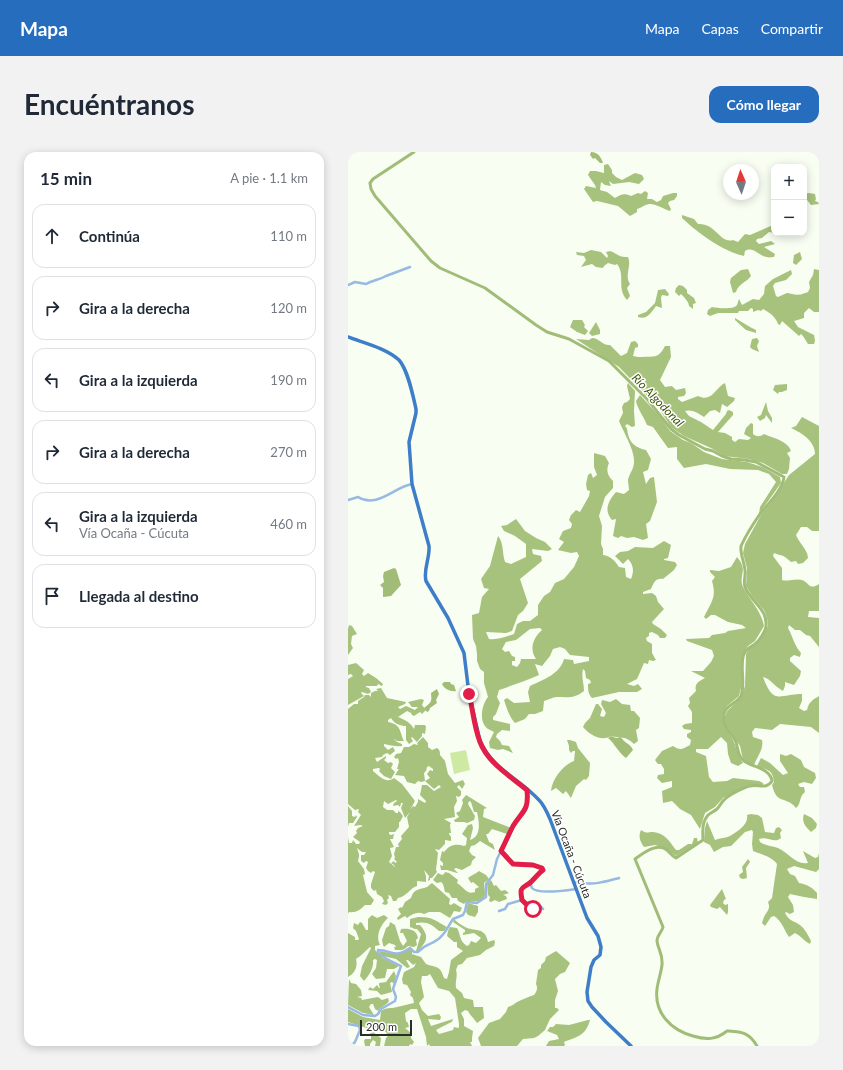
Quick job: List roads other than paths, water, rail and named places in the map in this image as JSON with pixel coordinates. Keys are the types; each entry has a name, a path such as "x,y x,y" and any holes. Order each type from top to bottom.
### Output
{"main road":[{"name":"Vía Ocaña - Cúcuta","path":"348,338 389,353 404,367 416,409 409,442 412,484 429,546 425,577 448,618 464,653 469,694 480,741 491,760 539,800 546,811 587,918 598,936 601,947 600,955 594,960 591,967 587,992 588,1001 606,1022 631,1046"}],"street":[{"path":"348,285 355,282 366,284 373,280 386,277 394,272 410,267"},
{"path":"348,500 358,497 363,500 373,500 384,497 405,485 412,484"},
{"path":"348,1007 363,1015 375,1016 381,1009 394,1002 396,997 393,989 401,966 382,956 378,953 379,950 392,953 402,953 410,948 416,953 424,945 433,943 440,939 449,927 452,920 463,915 466,911 467,902 475,904 486,897 486,884 493,875 497,859 512,829 526,810 527,790"},
{"path":"501,851 513,864 533,865 542,868 543,870 531,882 524,885 522,888 522,900 526,904 531,915"},
{"path":"574,883 601,884 619,878"},
{"path":"531,882 533,889 540,892 576,889"},
{"path":"499,911 505,909 508,904 522,900"},
{"path":"526,904 539,905 543,909"},
{"path":"532,904 534,912"},
{"path":"348,1024 355,1024 359,1026 360,1030 355,1042 351,1046"}],"waterway":[{"name":"Río Algodonal","path":"414,152 373,179 370,183 371,189 375,196 431,261 440,268 485,288 547,332 569,339 609,361 647,399 671,429 679,435 722,456 731,459 756,462 784,477 783,482 775,496 757,518 741,546 745,570 745,587 747,592 762,610 766,620 766,628 758,641 745,652 742,664 743,685 741,696 726,709 723,717 725,725 736,742 740,757 747,763 768,773 772,781 770,784 765,786 747,787 727,797 717,809 705,819 703,826 703,840 676,858 667,850 659,847 650,849 635,859 663,927 657,941 662,961 662,968 657,989 658,1006 661,1013 671,1025 685,1033 707,1039 715,1038 727,1031 741,1032 748,1035 757,1046"}]}
